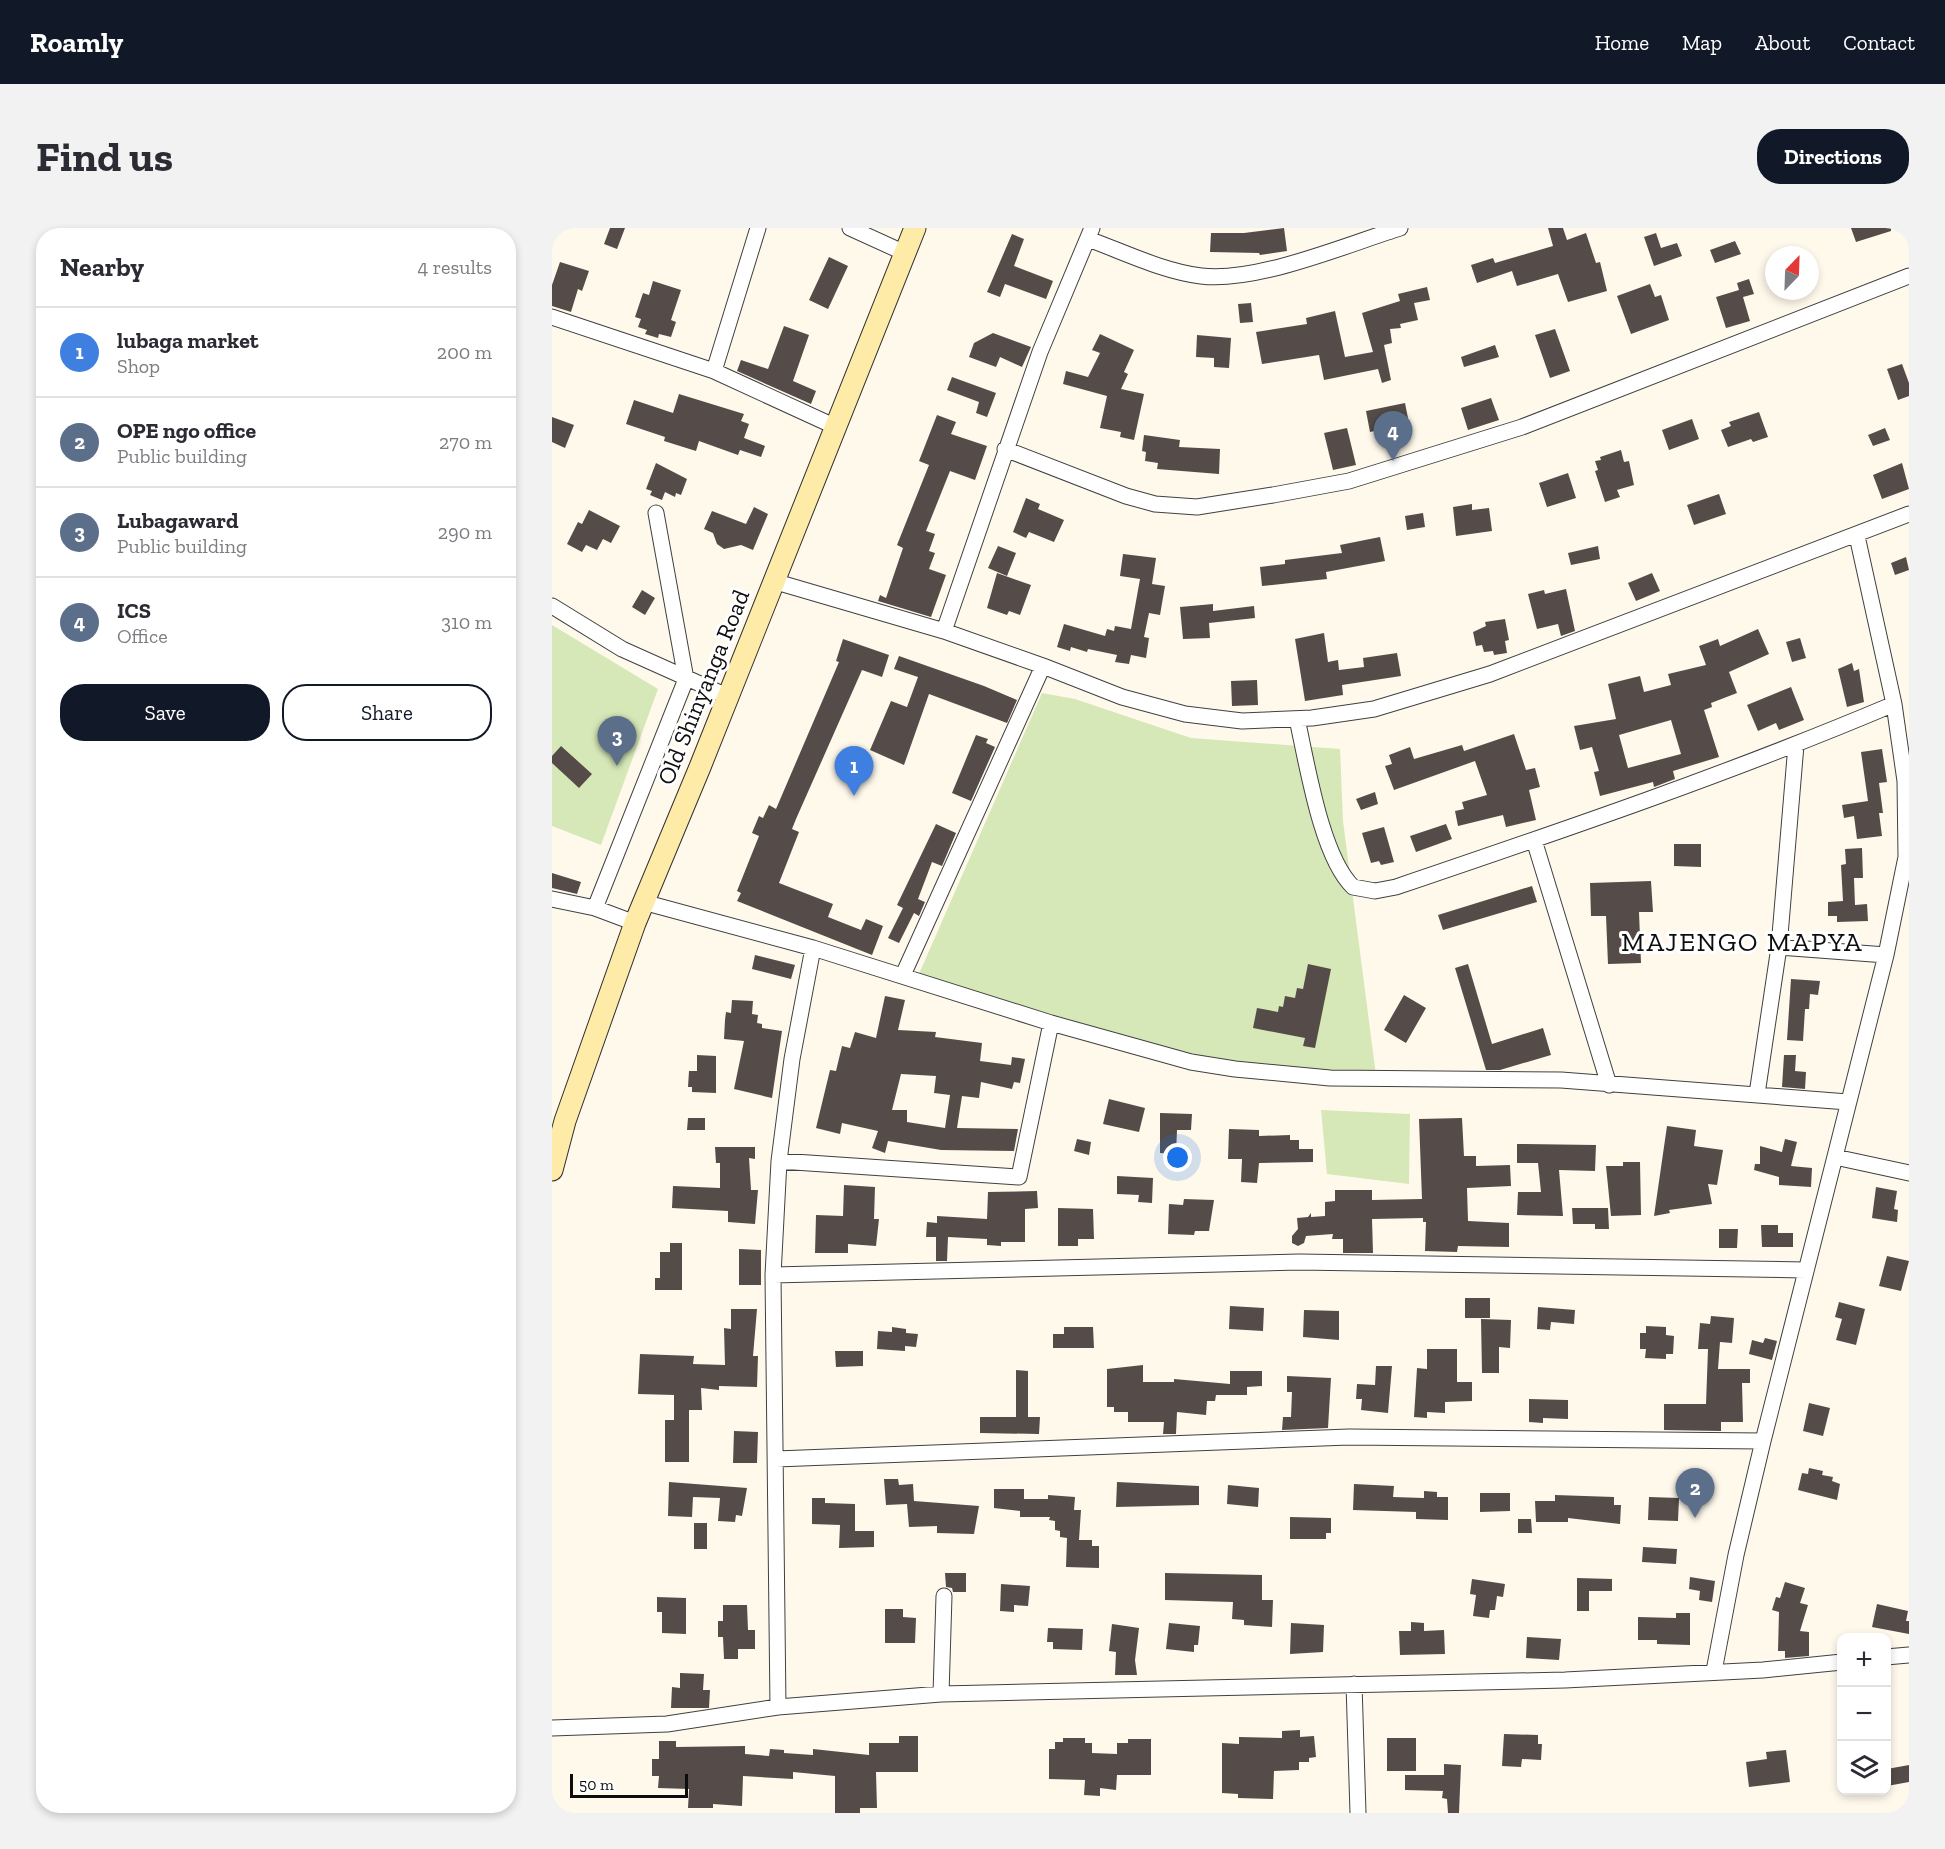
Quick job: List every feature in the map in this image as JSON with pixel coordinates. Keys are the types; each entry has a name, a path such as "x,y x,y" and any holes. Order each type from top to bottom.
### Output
{"main road":[{"name":"Old Shinyanga Road","path":"552,1170 565,1121 643,902 915,228"}],"street":[{"path":"714,371 758,228"},
{"path":"850,228 905,253"},
{"path":"944,631 1040,352 1090,233 1164,267 1194,275 1219,277 1285,264 1400,228"},
{"path":"1005,449 1126,496 1155,504 1197,507 1349,481 1522,427 1909,276"},
{"path":"552,317 714,371 836,427"},
{"path":"595,908 686,679 656,513"},
{"path":"773,581 944,631 1043,666 1122,698 1185,714 1242,721 1297,719 1374,709 1431,694 1857,536 1909,514"},
{"path":"1714,1671 1736,1555 1886,955 1906,857 1905,781 1894,704 1857,536"},
{"path":"552,606 614,645 727,696"},
{"path":"903,975 1043,666"},
{"path":"1297,719 1320,813 1337,865 1353,887 1375,891 1396,887 1534,840 1796,745 1894,704"},
{"path":"1757,1094 1779,947 1796,745"},
{"path":"1534,840 1609,1085"},
{"path":"552,898 595,908 635,923"},
{"path":"643,902 813,948 1051,1023 1191,1062 1235,1069 1330,1078 1561,1080 1848,1102"},
{"path":"1779,947 1886,955"},
{"path":"778,1707 773,1275 779,1161 792,1059 813,948"},
{"path":"779,1161 1019,1177 1051,1023"},
{"path":"1835,1157 1909,1173"},
{"path":"773,1275 1299,1263 1806,1270"},
{"path":"776,1459 1349,1437 1763,1441"},
{"path":"941,1694 944,1596"},
{"path":"1891,1657 1909,1655"},
{"path":"552,1728 667,1724 778,1707 941,1694 1564,1680 1762,1670 1837,1662"},
{"path":"1354,1684 1358,1813"}],"green space":[{"path":"552,625 658,689 601,845 552,826"},
{"path":"1042,693 1075,699 1191,738 1340,749 1343,821 1377,1083 1221,1067 915,983"},
{"path":"1321,1110 1410,1114 1409,1184 1327,1174"}],"building":[{"path":"610,228 625,228 617,249 604,244"},
{"path":"1284,228 1287,251 1260,255 1259,253 1210,252 1211,233 1244,233"},
{"path":"1548,228 1563,228 1567,240 1586,233 1596,263 1600,262 1607,291 1568,302 1558,274 1517,286 1512,271 1477,283 1471,265 1493,258 1495,263 1553,246"},
{"path":"1851,228 1891,228 1891,231 1856,242"},
{"path":"1656,233 1661,248 1677,243 1682,256 1654,266 1644,237"},
{"path":"1012,234 1024,239 1014,266 1053,281 1046,299 1005,284 1000,297 987,292"},
{"path":"1735,241 1741,254 1715,263 1710,250"},
{"path":"829,257 848,266 828,309 809,300"},
{"path":"560,262 589,271 582,291 578,289 571,312 552,306 552,285"},
{"path":"1749,279 1754,294 1743,297 1750,321 1726,328 1716,297 1739,290 1737,283"},
{"path":"653,281 681,290 671,320 676,322 671,337 659,334 658,338 645,334 647,330 638,327 641,319 635,317 643,293 649,295"},
{"path":"1650,284 1655,297 1661,295 1669,320 1631,334 1617,296"},
{"path":"1427,287 1430,300 1414,303 1418,320 1400,324 1401,328 1390,329 1392,343 1384,345 1391,380 1382,383 1378,369 1324,380 1319,355 1262,364 1256,332 1307,324 1306,318 1335,311 1345,357 1373,352 1362,313 1400,301 1398,294"},
{"path":"1251,303 1253,322 1240,323 1238,304"},
{"path":"784,326 809,335 793,381 816,391 811,404 737,371 741,360 768,369"},
{"path":"1555,329 1570,371 1550,378 1535,335"},
{"path":"993,333 1031,347 1022,367 1000,357 996,367 969,357 974,343"},
{"path":"1100,334 1134,350 1124,372 1128,374 1121,389 1144,394 1134,440 1120,437 1121,432 1100,428 1107,396 1063,384 1066,371 1088,377 1100,353 1092,350"},
{"path":"1197,335 1231,338 1229,368 1214,367 1214,358 1196,357"},
{"path":"1495,345 1499,357 1464,367 1461,357"},
{"path":"1902,364 1909,383 1909,396 1898,400 1887,369"},
{"path":"952,377 996,393 987,417 976,413 979,402 947,390"},
{"path":"679,394 744,414 741,421 749,424 744,438 765,446 761,457 740,450 738,455 699,441 696,451 664,441 665,437 626,424 634,400 673,413"},
{"path":"1491,398 1499,420 1468,430 1461,408"},
{"path":"1405,403 1408,418 1401,419 1403,425 1370,432 1366,411"},
{"path":"1759,412 1768,437 1753,442 1751,439 1728,447 1721,430 1731,426 1729,422"},
{"path":"937,415 956,422 951,434 987,446 975,480 950,471 926,531 935,534 929,551 935,553 929,569 946,575 931,617 878,601 880,595 886,598 903,548 897,545 929,465 919,461"},
{"path":"552,417 574,425 565,448 552,442"},
{"path":"1692,419 1699,439 1669,450 1662,430"},
{"path":"1347,428 1356,465 1333,470 1324,433"},
{"path":"1885,428 1890,440 1873,446 1868,435"},
{"path":"1144,435 1180,440 1179,447 1220,449 1219,474 1157,469 1158,463 1145,461 1146,452 1142,451"},
{"path":"1621,450 1624,462 1629,461 1634,485 1617,490 1620,497 1605,502 1595,471 1598,470 1595,461"},
{"path":"656,463 687,479 681,495 676,493 675,497 665,492 662,500 650,495 652,491 646,489"},
{"path":"1902,463 1909,489 1882,499 1873,475"},
{"path":"1568,473 1576,498 1547,507 1539,483"},
{"path":"1719,494 1726,514 1694,525 1687,505"},
{"path":"1026,498 1040,504 1038,509 1064,520 1054,542 1029,532 1026,538 1013,532"},
{"path":"1472,504 1472,510 1489,508 1492,531 1456,536 1453,507"},
{"path":"754,507 768,514 753,550 741,545 724,549 717,544 713,533 704,529 712,511 746,524"},
{"path":"589,510 620,526 611,543 603,539 597,550 586,545 582,552 567,544 578,522 582,524"},
{"path":"1423,513 1425,527 1407,530 1405,516"},
{"path":"1380,537 1385,561 1326,572 1327,579 1262,586 1260,567 1285,564 1285,560 1342,553 1340,545"},
{"path":"998,546 1016,553 1007,576 988,568"},
{"path":"1598,546 1600,559 1571,565 1568,553"},
{"path":"1123,554 1156,558 1152,584 1165,586 1160,615 1149,613 1144,637 1149,638 1146,658 1131,655 1129,664 1115,662 1117,655 1088,649 1087,652 1071,647 1070,651 1057,647 1064,624 1105,636 1107,629 1114,631 1115,626 1131,629 1140,579 1120,576"},
{"path":"1906,557 1909,570 1895,575 1891,563"},
{"path":"997,573 1031,585 1020,615 1009,611 1007,615 987,608"},
{"path":"1652,573 1660,591 1636,601 1628,583"},
{"path":"1566,589 1575,631 1561,636 1558,624 1537,629 1528,594 1544,590 1545,594"},
{"path":"642,590 655,598 645,615 632,607"},
{"path":"1213,604 1213,611 1254,606 1255,618 1209,623 1210,638 1183,639 1180,607"},
{"path":"1505,619 1509,640 1505,641 1507,653 1494,655 1493,651 1484,652 1482,645 1476,646 1473,632 1486,626 1485,622"},
{"path":"1758,629 1769,654 1729,672 1737,693 1711,703 1712,707 1704,710 1719,757 1673,771 1675,779 1654,787 1653,782 1600,796 1594,772 1599,771 1592,747 1580,750 1574,726 1616,719 1608,684 1640,676 1644,692 1671,685 1668,674 1706,665 1699,646 1718,639 1720,646","holes":["1671,720 1681,754 1628,768 1619,735"]},
{"path":"1324,633 1328,662 1338,660 1339,670 1364,667 1363,658 1397,653 1401,676 1342,685 1343,695 1305,701 1295,639"},
{"path":"1800,638 1806,658 1792,662 1786,642"},
{"path":"843,639 889,655 882,677 862,670 792,829 799,832 779,883 833,904 828,917 861,930 866,919 883,926 872,955 737,901 741,893 737,891 759,836 752,833 759,816 763,818 769,805 776,809 839,662 836,661"},
{"path":"899,656 1017,700 1007,723 929,694 904,765 870,750 891,701 907,707 918,677 894,669"},
{"path":"1852,663 1854,671 1859,669 1864,702 1847,707 1838,669"},
{"path":"1257,680 1258,705 1232,706 1231,681"},
{"path":"1791,687 1804,720 1779,730 1776,723 1758,731 1747,705"},
{"path":"1514,734 1526,770 1535,768 1540,787 1529,790 1536,820 1506,827 1503,815 1458,826 1455,811 1464,809 1462,802 1487,795 1475,761 1394,790 1385,766 1392,764 1389,755 1410,747 1414,759 1462,745 1464,751"},
{"path":"976,735 988,739 986,743 995,747 971,801 952,793"},
{"path":"561,746 592,774 579,788 552,763 552,756"},
{"path":"1882,749 1887,782 1879,783 1883,813 1879,813 1882,836 1857,839 1854,816 1844,818 1842,805 1868,801 1861,752"},
{"path":"1375,792 1378,804 1361,810 1356,799"},
{"path":"936,824 956,833 942,866 932,862 918,899 925,902 919,916 914,913 899,943 888,938 903,908 897,905"},
{"path":"1446,824 1452,839 1416,852 1410,836"},
{"path":"1384,827 1394,862 1381,865 1379,861 1371,863 1362,833"},
{"path":"1674,844 1701,844 1701,867 1674,866"},
{"path":"1862,848 1863,878 1854,878 1855,905 1867,904 1868,921 1837,922 1837,916 1828,916 1828,902 1843,901 1841,865 1846,864 1845,849"},
{"path":"552,873 581,882 577,894 552,888"},
{"path":"1651,881 1653,912 1639,912 1641,963 1608,964 1606,916 1591,916 1590,883"},
{"path":"1532,886 1537,902 1443,930 1438,915"},
{"path":"755,955 795,965 791,979 752,969"},
{"path":"1308,964 1331,969 1315,1048 1303,1046 1305,1038 1253,1028 1257,1008 1278,1012 1279,1006 1283,1007 1285,996 1295,998 1297,988 1303,989"},
{"path":"1468,964 1492,1044 1543,1028 1551,1055 1500,1070 1486,1070 1455,968"},
{"path":"1791,979 1820,981 1818,995 1810,994 1809,1009 1805,1009 1803,1041 1787,1040"},
{"path":"1404,995 1426,1008 1406,1043 1384,1030"},
{"path":"885,996 905,1000 898,1030 936,1032 935,1037 982,1043 980,1061 1011,1065 1012,1057 1025,1059 1020,1083 1014,1082 1012,1089 981,1082 979,1098 962,1096 957,1128 1018,1129 1014,1151 941,1150 888,1141 885,1153 872,1148 878,1131 842,1123 840,1134 816,1128 830,1070 836,1071 842,1046 850,1048 855,1032 876,1038","holes":["901,1074 936,1076 934,1093 950,1095 945,1128 907,1122 907,1110 892,1110"]},
{"path":"732,1000 753,1001 752,1014 758,1015 757,1023 762,1024 762,1028 782,1031 772,1098 734,1089 744,1041 724,1039 726,1012 731,1013"},
{"path":"697,1055 716,1056 716,1093 692,1092 692,1087 688,1087 689,1071 697,1071"},
{"path":"1784,1055 1796,1055 1795,1071 1806,1072 1805,1089 1782,1087"},
{"path":"1109,1099 1145,1108 1139,1132 1103,1124"},
{"path":"1160,1113 1192,1114 1191,1130 1177,1130 1176,1154 1160,1153"},
{"path":"688,1118 705,1118 705,1130 687,1130"},
{"path":"1462,1118 1464,1156 1476,1156 1476,1166 1510,1165 1511,1186 1467,1188 1468,1221 1509,1223 1509,1247 1458,1246 1457,1252 1425,1251 1426,1222 1423,1222 1423,1218 1372,1219 1373,1253 1343,1253 1343,1239 1332,1239 1333,1234 1306,1236 1304,1243 1298,1246 1292,1243 1292,1236 1298,1229 1297,1218 1308,1217 1311,1213 1311,1217 1325,1216 1325,1202 1335,1201 1335,1190 1372,1190 1372,1200 1422,1199 1419,1119"},
{"path":"1667,1126 1696,1130 1694,1146 1723,1150 1717,1185 1708,1184 1712,1204 1669,1210 1670,1213 1654,1216"},
{"path":"1229,1129 1259,1130 1259,1136 1290,1135 1290,1140 1299,1140 1299,1149 1313,1149 1313,1162 1259,1163 1257,1183 1241,1182 1242,1159 1228,1159"},
{"path":"1077,1139 1091,1142 1089,1155 1074,1151"},
{"path":"1785,1139 1797,1142 1791,1166 1812,1168 1811,1187 1779,1185 1779,1177 1754,1170 1755,1164 1760,1164 1760,1146 1782,1152"},
{"path":"1517,1144 1596,1145 1595,1171 1559,1170 1563,1216 1517,1215 1518,1192 1541,1192 1538,1163 1517,1163"},
{"path":"715,1147 755,1147 755,1159 749,1158 751,1190 758,1190 755,1224 728,1222 728,1211 672,1208 673,1186 720,1188 720,1163 716,1163"},
{"path":"1623,1162 1640,1162 1641,1215 1611,1216 1606,1166 1623,1166"},
{"path":"1117,1176 1153,1178 1152,1203 1138,1202 1139,1195 1117,1194"},
{"path":"844,1185 875,1187 874,1219 879,1219 876,1246 848,1244 848,1253 815,1253 816,1215 843,1216"},
{"path":"1876,1187 1897,1191 1894,1209 1898,1210 1897,1222 1872,1218"},
{"path":"1037,1191 1038,1208 1025,1209 1025,1242 1001,1242 1001,1246 987,1245 987,1239 948,1237 947,1261 936,1261 936,1237 926,1237 927,1222 937,1223 937,1216 987,1219 988,1192"},
{"path":"1184,1199 1214,1200 1209,1231 1195,1231 1194,1235 1168,1234 1169,1204 1183,1205"},
{"path":"1058,1208 1093,1209 1094,1239 1078,1239 1078,1246 1058,1246"},
{"path":"1572,1208 1608,1208 1609,1229 1595,1229 1595,1224 1573,1224"},
{"path":"1761,1225 1778,1225 1778,1233 1793,1233 1793,1247 1762,1247"},
{"path":"1719,1229 1738,1229 1737,1248 1719,1248"},
{"path":"670,1243 682,1243 682,1290 655,1290 655,1278 660,1278 660,1252 670,1252"},
{"path":"739,1249 761,1250 761,1285 739,1285"},
{"path":"1887,1256 1909,1261 1901,1291 1879,1286"},
{"path":"1465,1298 1490,1298 1490,1318 1465,1318"},
{"path":"1839,1302 1865,1309 1856,1345 1836,1340 1842,1319 1835,1317"},
{"path":"1230,1306 1264,1308 1263,1331 1229,1329"},
{"path":"1538,1307 1575,1310 1574,1324 1551,1322 1550,1330 1537,1329"},
{"path":"731,1309 757,1309 753,1356 758,1356 757,1387 719,1386 719,1390 701,1388 702,1410 689,1410 689,1462 665,1462 665,1420 674,1420 674,1395 638,1394 640,1354 694,1356 693,1364 725,1365 724,1328 731,1329"},
{"path":"1304,1310 1339,1311 1339,1340 1303,1337"},
{"path":"1711,1316 1734,1318 1732,1343 1720,1342 1718,1369 1750,1369 1750,1383 1742,1383 1743,1422 1721,1422 1721,1431 1664,1430 1664,1404 1706,1404 1708,1349 1698,1349 1700,1323 1710,1324"},
{"path":"1481,1319 1511,1320 1510,1348 1499,1347 1499,1373 1482,1373"},
{"path":"1646,1326 1666,1327 1666,1335 1674,1336 1673,1354 1666,1354 1666,1359 1645,1358 1646,1349 1640,1349 1640,1333 1646,1333"},
{"path":"892,1327 906,1329 906,1333 918,1334 916,1347 905,1346 905,1351 877,1349 878,1331 892,1332"},
{"path":"1064,1327 1093,1327 1094,1348 1053,1348 1053,1334 1064,1334"},
{"path":"1765,1338 1777,1341 1772,1360 1749,1354 1752,1340 1763,1343"},
{"path":"1427,1349 1457,1349 1457,1382 1472,1382 1472,1401 1445,1402 1445,1413 1427,1412 1427,1418 1414,1417 1417,1368 1427,1369"},
{"path":"835,1351 863,1351 863,1366 836,1367"},
{"path":"1143,1365 1143,1382 1174,1382 1174,1379 1230,1384 1230,1371 1262,1371 1262,1386 1247,1387 1247,1395 1216,1395 1215,1401 1207,1401 1206,1415 1177,1412 1176,1434 1163,1434 1164,1422 1128,1422 1128,1412 1114,1412 1114,1407 1107,1407 1107,1369"},
{"path":"1376,1366 1392,1366 1388,1413 1361,1410 1362,1399 1356,1399 1357,1384 1375,1385"},
{"path":"1016,1370 1028,1371 1028,1417 1040,1417 1039,1434 980,1433 980,1417 1016,1417"},
{"path":"1287,1376 1331,1378 1328,1428 1282,1430 1283,1417 1291,1417 1292,1392 1287,1392"},
{"path":"1529,1399 1568,1400 1568,1419 1543,1418 1543,1423 1529,1422"},
{"path":"1809,1403 1830,1408 1823,1436 1803,1431"},
{"path":"734,1431 758,1432 757,1463 733,1463"},
{"path":"1809,1468 1823,1471 1822,1475 1833,1477 1832,1481 1840,1484 1837,1500 1798,1490 1802,1473 1808,1474"},
{"path":"884,1479 898,1479 899,1485 913,1484 914,1501 979,1506 974,1534 937,1533 937,1526 909,1527 907,1504 886,1505"},
{"path":"669,1482 747,1488 742,1516 736,1515 735,1522 718,1521 720,1498 693,1497 692,1517 668,1516"},
{"path":"1117,1482 1199,1486 1199,1505 1116,1507"},
{"path":"1354,1484 1394,1486 1393,1497 1424,1498 1424,1491 1437,1492 1437,1497 1448,1497 1448,1520 1416,1519 1416,1512 1353,1510"},
{"path":"1228,1485 1259,1488 1258,1507 1227,1504"},
{"path":"994,1489 1024,1489 1024,1499 1048,1499 1048,1495 1075,1497 1074,1510 1081,1510 1079,1540 1092,1540 1092,1546 1099,1546 1099,1568 1066,1567 1067,1538 1060,1537 1060,1531 1055,1530 1055,1521 1049,1520 1050,1517 1020,1517 1020,1511 994,1508"},
{"path":"1480,1493 1510,1493 1510,1511 1480,1512"},
{"path":"1555,1495 1614,1497 1614,1505 1621,1505 1620,1524 1568,1518 1568,1522 1536,1522 1535,1501 1555,1501"},
{"path":"1649,1497 1679,1498 1678,1521 1648,1520"},
{"path":"812,1498 825,1498 825,1503 855,1504 855,1531 874,1531 874,1547 839,1548 840,1525 812,1524"},
{"path":"1290,1517 1331,1518 1331,1533 1326,1533 1326,1539 1290,1539"},
{"path":"1518,1519 1531,1519 1532,1533 1518,1533"},
{"path":"694,1523 707,1523 707,1549 694,1549"},
{"path":"1643,1547 1677,1549 1676,1564 1642,1562"},
{"path":"945,1573 966,1573 966,1592 953,1592 952,1588 946,1587"},
{"path":"1165,1573 1262,1575 1262,1600 1273,1600 1272,1627 1244,1625 1244,1620 1232,1619 1233,1602 1165,1600"},
{"path":"1690,1577 1715,1581 1712,1602 1699,1600 1700,1591 1689,1589"},
{"path":"1577,1578 1612,1579 1612,1591 1589,1591 1589,1611 1577,1611"},
{"path":"1472,1579 1505,1584 1503,1597 1497,1596 1495,1610 1490,1610 1489,1618 1473,1616 1476,1595 1470,1594"},
{"path":"1785,1582 1805,1588 1800,1603 1808,1605 1800,1631 1809,1632 1809,1656 1785,1658 1785,1651 1778,1651 1779,1612 1772,1610 1776,1597 1780,1598"},
{"path":"1001,1584 1030,1586 1028,1606 1014,1605 1014,1612 1000,1611"},
{"path":"657,1597 686,1598 686,1634 662,1633 662,1612 657,1612"},
{"path":"1877,1604 1908,1611 1906,1621 1909,1621 1909,1634 1872,1627"},
{"path":"723,1605 747,1605 748,1630 755,1630 755,1649 738,1649 738,1659 724,1659 723,1637 718,1637 718,1621 723,1621"},
{"path":"885,1609 903,1609 903,1617 916,1618 915,1643 885,1643"},
{"path":"1676,1613 1690,1613 1690,1645 1657,1644 1657,1640 1638,1640 1638,1617 1676,1618"},
{"path":"1411,1622 1424,1623 1424,1631 1444,1630 1445,1654 1400,1655 1399,1631 1411,1631"},
{"path":"1169,1623 1200,1626 1198,1645 1194,1645 1194,1652 1166,1649"},
{"path":"1291,1623 1324,1625 1323,1652 1290,1654"},
{"path":"1112,1624 1139,1628 1135,1660 1137,1675 1115,1675 1116,1652 1109,1651"},
{"path":"1048,1628 1083,1629 1082,1650 1053,1649 1053,1642 1047,1642"},
{"path":"1527,1637 1561,1639 1559,1660 1526,1658"},
{"path":"680,1673 704,1674 703,1690 710,1690 709,1708 671,1708 672,1687 680,1688"},
{"path":"1300,1730 1300,1737 1314,1736 1316,1757 1309,1758 1309,1762 1299,1762 1299,1770 1274,1771 1273,1799 1238,1798 1238,1794 1222,1793 1222,1743 1239,1744 1239,1737 1282,1738 1282,1731"},
{"path":"1504,1734 1538,1735 1538,1744 1542,1744 1541,1760 1522,1759 1521,1767 1502,1766"},
{"path":"899,1736 918,1736 918,1772 876,1772 877,1808 860,1808 860,1813 835,1813 835,1776 793,1772 793,1779 743,1776 742,1806 713,1804 713,1808 688,1808 689,1789 658,1788 659,1776 652,1776 652,1759 659,1759 659,1741 676,1741 676,1747 745,1746 745,1754 769,1756 770,1749 784,1750 784,1753 813,1755 813,1749 869,1755 869,1743 899,1743"},
{"path":"1063,1738 1085,1738 1085,1743 1092,1743 1092,1753 1117,1754 1117,1743 1128,1743 1128,1739 1151,1739 1151,1775 1117,1775 1116,1790 1100,1788 1100,1796 1084,1795 1085,1780 1049,1779 1049,1749 1055,1749 1055,1742 1063,1742"},
{"path":"1387,1738 1416,1738 1416,1771 1387,1771"},
{"path":"1786,1750 1790,1782 1749,1787 1746,1762 1767,1759 1766,1752"},
{"path":"1444,1764 1461,1765 1459,1813 1448,1813 1447,1799 1442,1798 1443,1791 1405,1790 1405,1775 1444,1775"},
{"path":"1909,1765 1909,1782 1891,1785 1891,1768"}],"place":[{"name":"ICS","path":"1393,461"},
{"name":"Lubagaward","path":"617,766"},
{"name":"lubaga market","path":"854,796"},
{"name":"OPE ngo office","path":"1695,1518"}],"district":[{"name":"MAJENGO MAPYA","path":"1742,942"}]}
